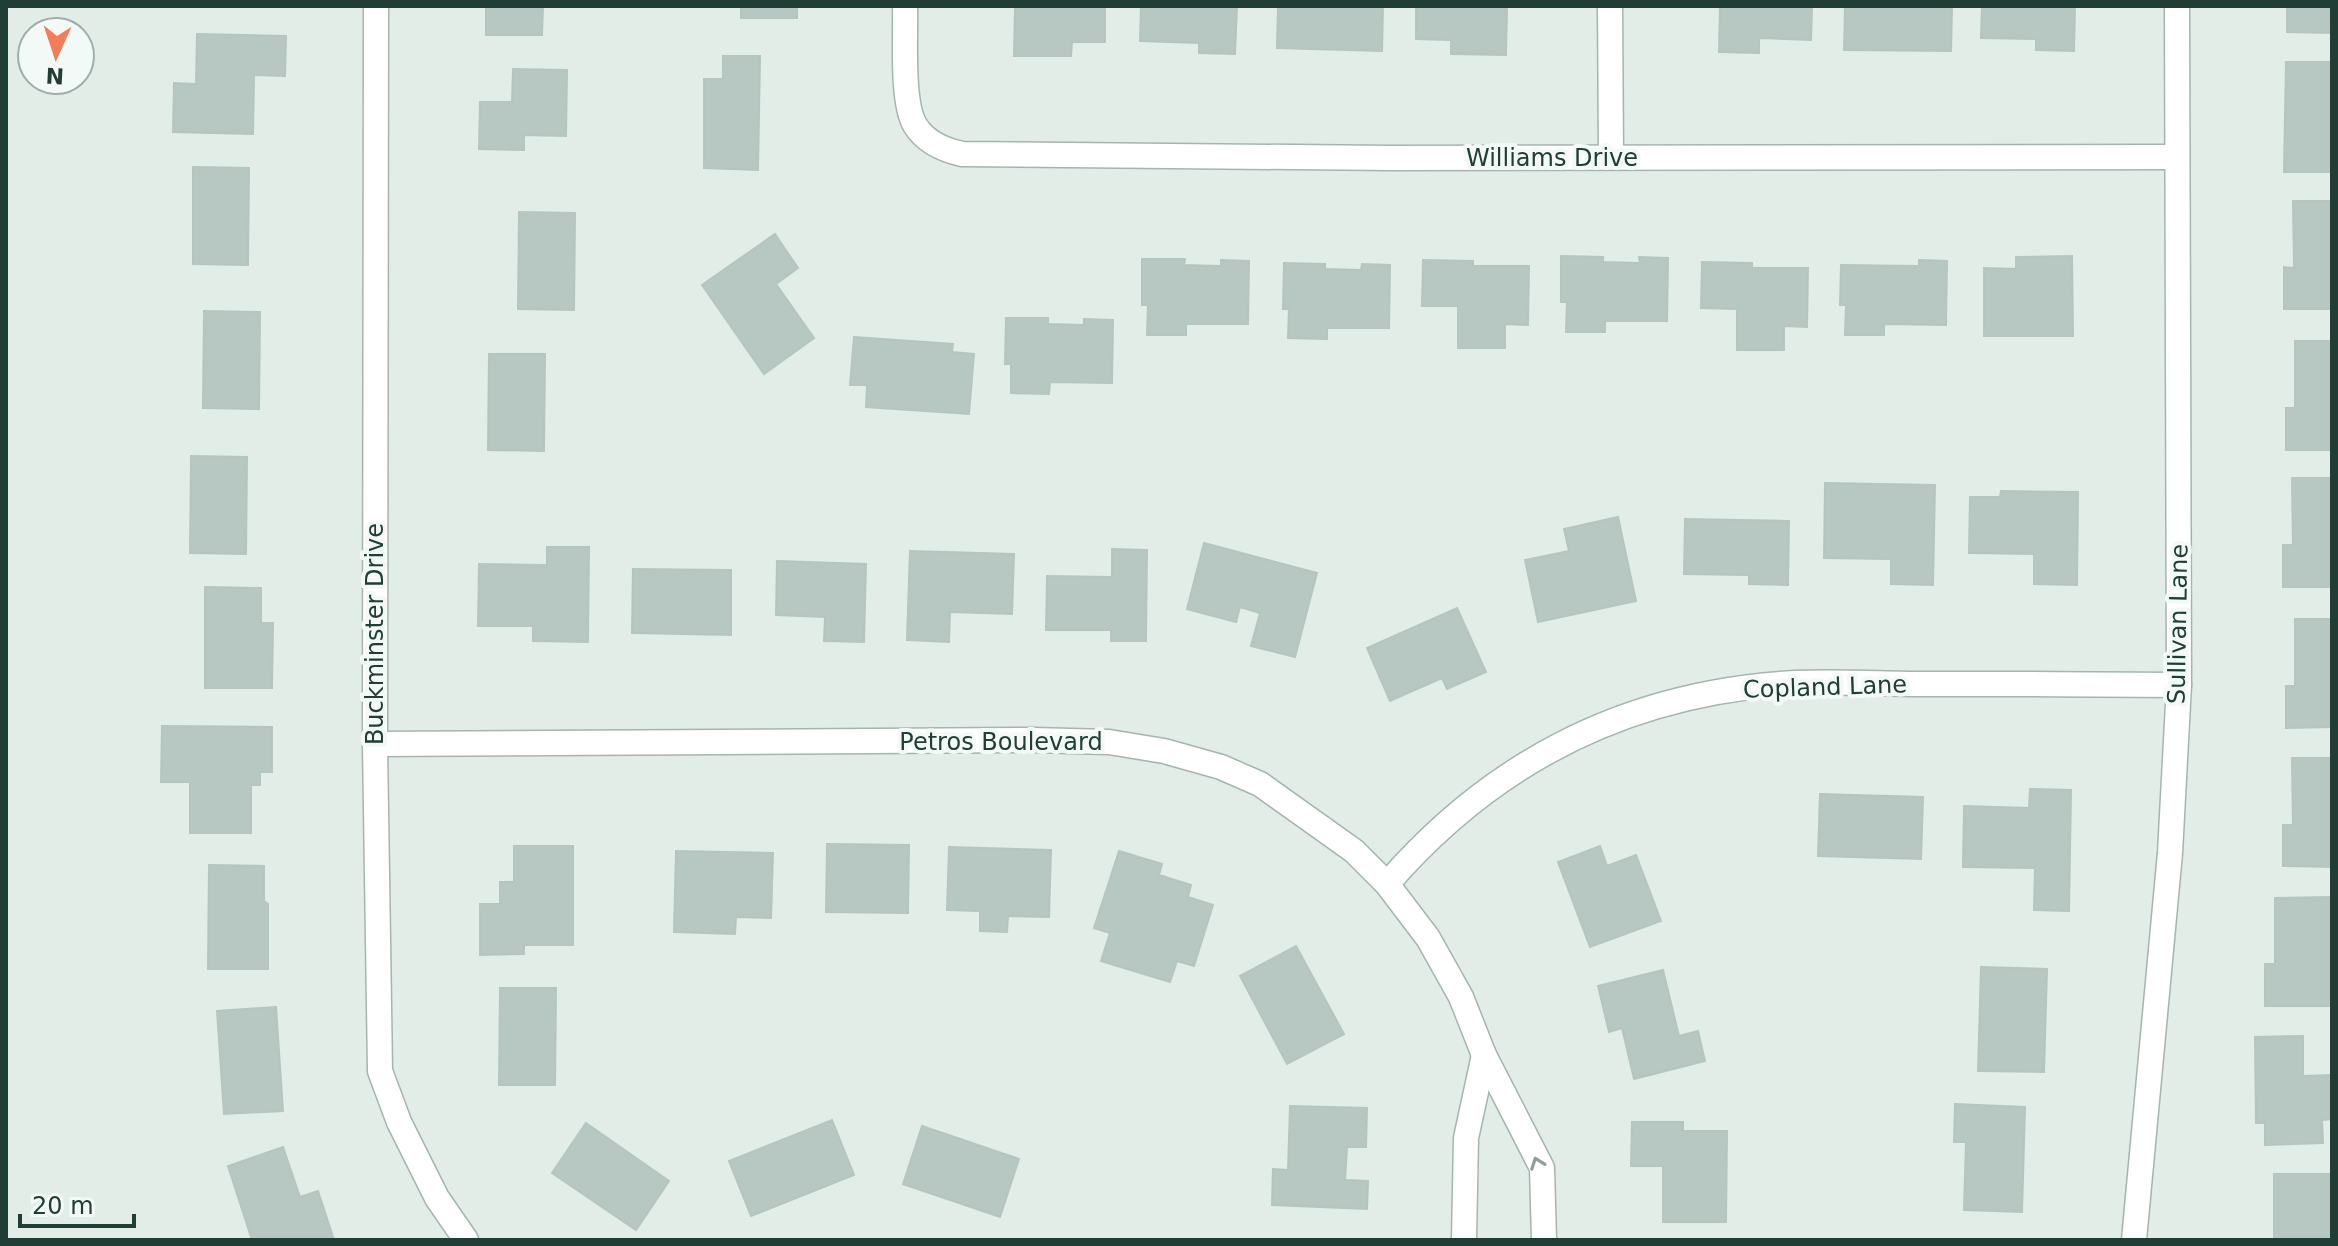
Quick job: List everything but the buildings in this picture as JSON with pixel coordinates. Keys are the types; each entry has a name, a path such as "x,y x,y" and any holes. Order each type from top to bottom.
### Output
{"street":[{"name":"Buckminster Drive","path":"376,6 375,744 380,1071 399,1122 437,1198 466,1240"},
{"name":"Williams Drive","path":"905,6 909,110 916,127 929,141 945,150 976,154 1375,158 2177,157"},
{"path":"1610,6 1611,157"},
{"name":"Sullivan Lane","path":"2134,1240 2170,853 2179,685 2177,6"},
{"name":"Copland Lane","path":"1387,884 1417,849 1458,812 1512,772 1574,737 1636,711 1714,693 1795,683 2179,685"},
{"name":"Petros Boulevard","path":"375,744 1109,742 1221,767 1260,784 1354,851 1387,884 1428,938 1461,997 1484,1055 1542,1168 1544,1240"},
{"path":"1464,1240 1466,1138 1484,1055"}]}
